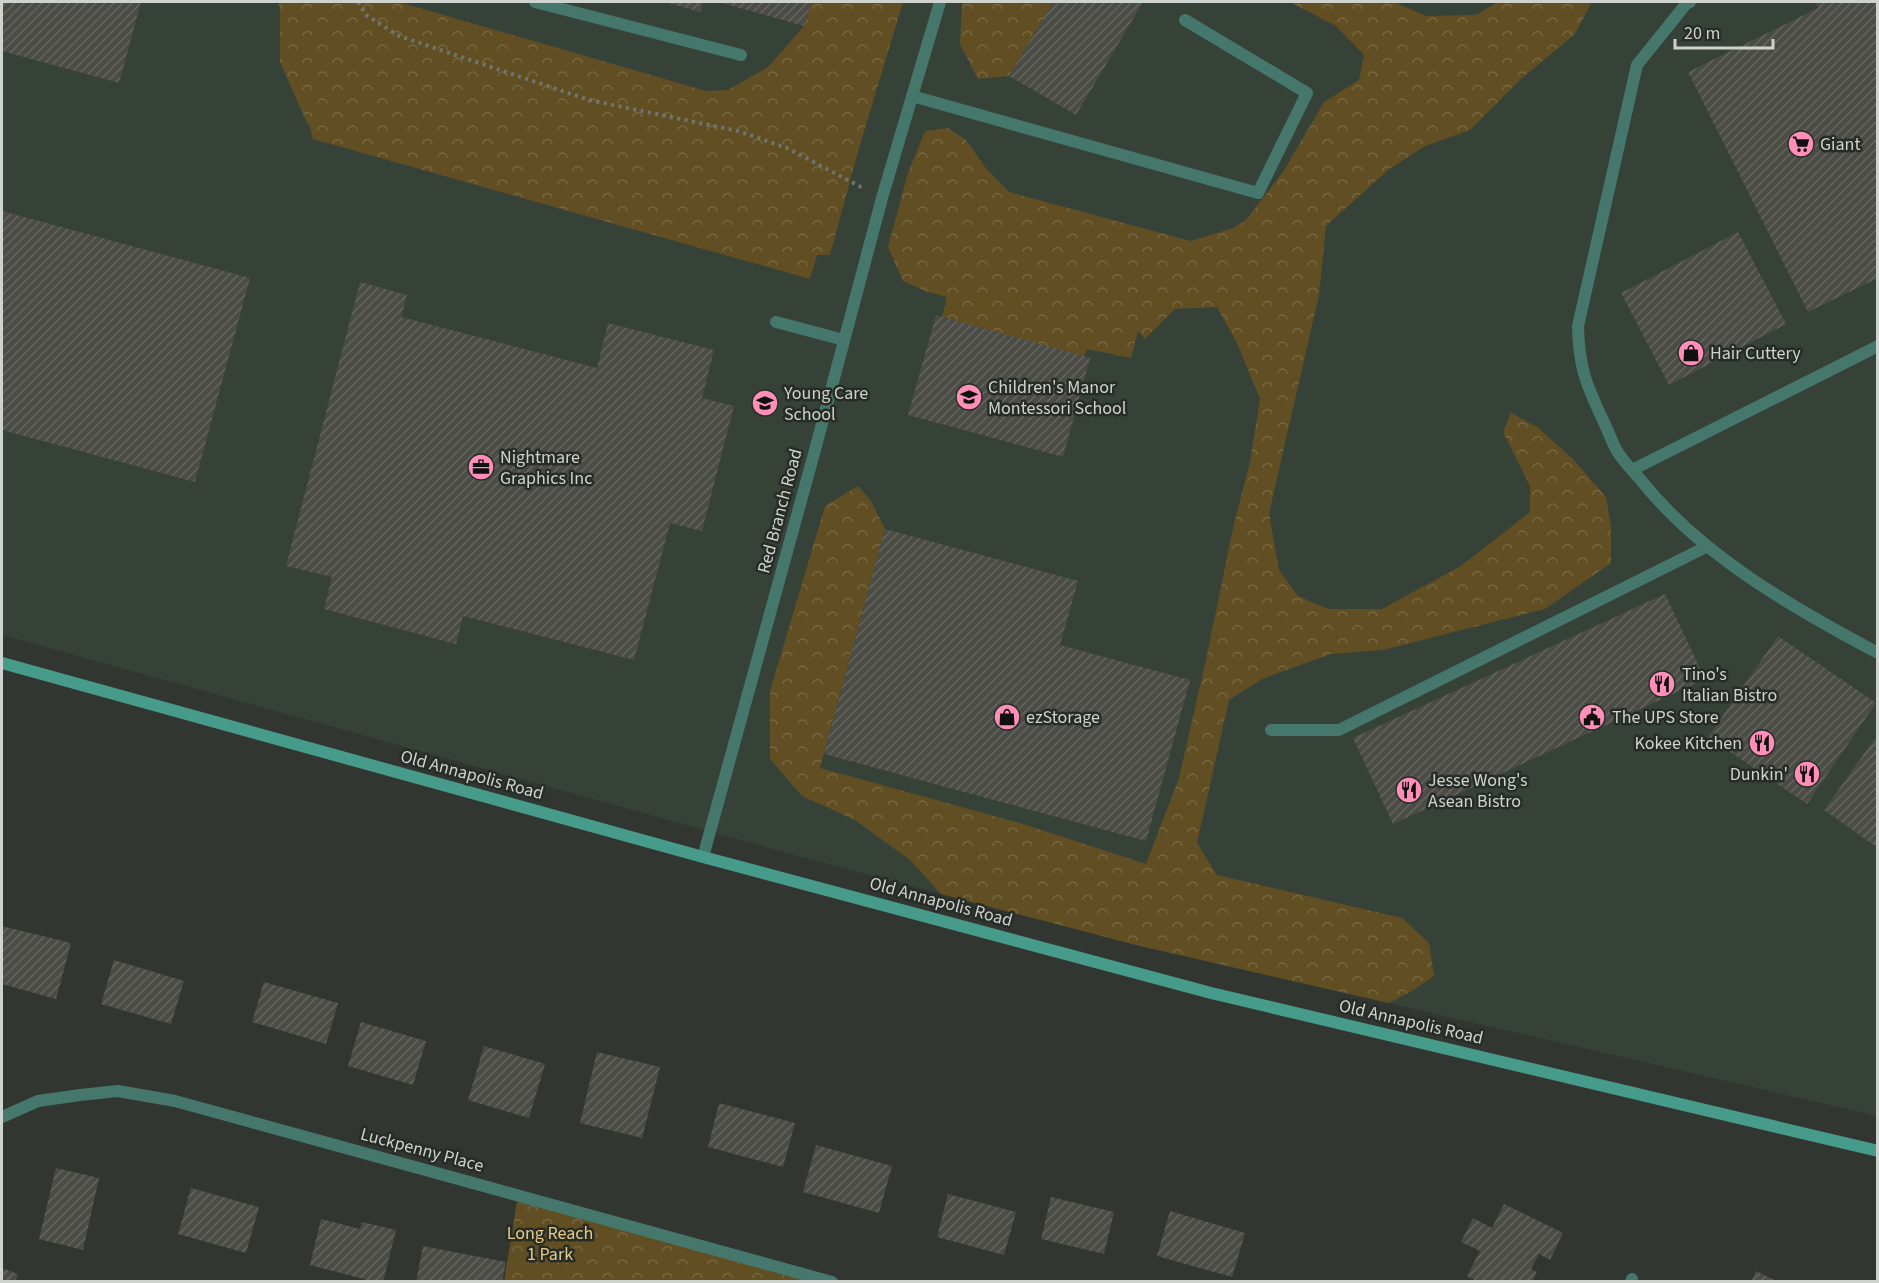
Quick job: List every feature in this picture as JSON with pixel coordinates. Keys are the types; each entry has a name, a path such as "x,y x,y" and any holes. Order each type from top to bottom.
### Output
{"main road":[{"name":"Old Annapolis Road","path":"2,663 703,857 1211,993 1878,1151"}],"street":[{"path":"535,2 741,55"},
{"name":"Red Branch Road","path":"703,857 882,198 940,2"},
{"path":"1690,2 1637,65 1578,326 1578,353 1585,382 1618,452 1652,495 1706,547 1773,592 1878,653"},
{"path":"912,96 1258,193 1307,93 1185,20"},
{"path":"776,322 844,340"},
{"path":"1632,470 1878,346"},
{"path":"1271,730 1339,730 1706,547"},
{"name":"Luckpenny Place","path":"2,1117 38,1101 118,1091 175,1101 832,1281"}],"path":[{"path":"358,2 366,15 399,36 590,100 738,131 788,148 882,198"}],"shaded area":[{"path":"2,2 1877,2 1877,1116 1136,945 801,857 2,635"}],"green space":[{"path":"278,2 399,2 706,91 728,90 768,67 804,26 811,2 903,2 830,255 817,255 810,279 313,139 309,124 280,62"},
{"path":"962,2 1053,2 1009,76 978,79 960,44"},
{"path":"1290,2 1394,2 1426,16 1476,15 1498,2 1592,2 1575,34 1521,79 1470,130 1425,146 1388,170 1326,226 1319,295 1269,513 1279,570 1298,596 1328,609 1382,609 1461,566 1530,512 1530,486 1503,432 1511,413 1537,427 1572,458 1606,497 1611,528 1611,563 1545,609 1383,650 1331,654 1262,679 1229,700 1197,843 1217,875 1402,918 1429,943 1434,976 1389,1003 1136,945 941,894 910,860 855,820 802,796 770,759 770,691 825,506 858,486 871,501 885,529 820,768 1020,823 1146,864 1179,778 1234,524 1250,462 1260,399 1237,343 1217,307 1175,309 1145,339 1138,331 1131,358 1087,349 1084,357 942,317 947,297 925,291 903,281 888,247 908,173 925,131 948,128 966,140 985,167 1009,192 1191,241 1233,228 1246,220 1283,172 1324,102 1359,80 1364,55 1336,26"},
{"name":"Long Reach 1 Park","path":"518,1195 832,1282 504,1282"}],"building":[{"path":"2,2 141,2 119,83 2,51"},
{"path":"665,2 703,2 700,12"},
{"path":"718,2 811,2 804,26"},
{"path":"1053,2 1143,2 1076,115 1009,76"},
{"name":"Giant","path":"1815,2 1878,2 1878,278 1808,312 1688,72 1818,8"},
{"path":"2,211 250,278 195,482 2,430"},
{"path":"1738,232 1786,324 1669,385 1621,293"},
{"path":"360,282 407,295 401,317 597,368 608,323 714,350 702,398 734,406 702,531 670,523 634,660 463,616 456,644 324,609 332,577 286,566"},
{"path":"936,315 1090,358 1063,457 908,415"},
{"name":"ezStorage","path":"885,529 1078,581 1060,645 1190,680 1146,841 824,754"},
{"path":"1665,594 1705,679 1393,824 1353,738"},
{"path":"1778,636 1876,703 1807,804 1708,737"},
{"path":"1878,734 1878,848 1824,810"},
{"path":"2,926 71,943 56,999 2,984"},
{"path":"114,960 184,981 171,1024 101,1004"},
{"path":"264,982 338,1003 326,1044 252,1022"},
{"path":"361,1022 426,1041 413,1085 348,1066"},
{"path":"484,1046 545,1064 529,1118 468,1100"},
{"path":"597,1052 660,1067 642,1138 580,1123"},
{"path":"719,1103 795,1123 783,1167 708,1147"},
{"path":"816,1145 892,1166 879,1213 803,1192"},
{"path":"56,1168 99,1178 83,1250 39,1239"},
{"path":"191,1188 259,1207 246,1253 178,1234"},
{"path":"948,1194 1016,1212 1004,1255 937,1237"},
{"path":"1051,1197 1114,1212 1104,1254 1041,1239"},
{"path":"1504,1204 1563,1233 1550,1260 1539,1254 1531,1269 1537,1272 1532,1282 1479,1282 1467,1276 1480,1251 1461,1242 1473,1218 1492,1228"},
{"path":"1170,1211 1245,1233 1232,1277 1157,1256"},
{"path":"321,1219 360,1229 362,1222 396,1230 383,1282 375,1282 310,1265"},
{"path":"423,1246 506,1262 502,1282 416,1282"},
{"path":"2,1268 18,1274 15,1282 2,1282"},
{"path":"1756,1271 1778,1282 1751,1282"}],"place":[{"name":"Giant","path":"1801,144"},
{"name":"Hair Cuttery","path":"1691,353"},
{"name":"Children's Manor Montessori School","path":"969,397"},
{"name":"Young Care School","path":"765,403"},
{"name":"Nightmare Graphics Inc","path":"481,467"},
{"name":"Tino's Italian Bistro","path":"1662,684"},
{"name":"ezStorage","path":"1007,717"},
{"name":"The UPS Store","path":"1592,717"},
{"name":"Kokee Kitchen","path":"1762,743"},
{"name":"Dunkin'","path":"1807,774"},
{"name":"Jesse Wong's Asean Bistro","path":"1409,790"}]}
